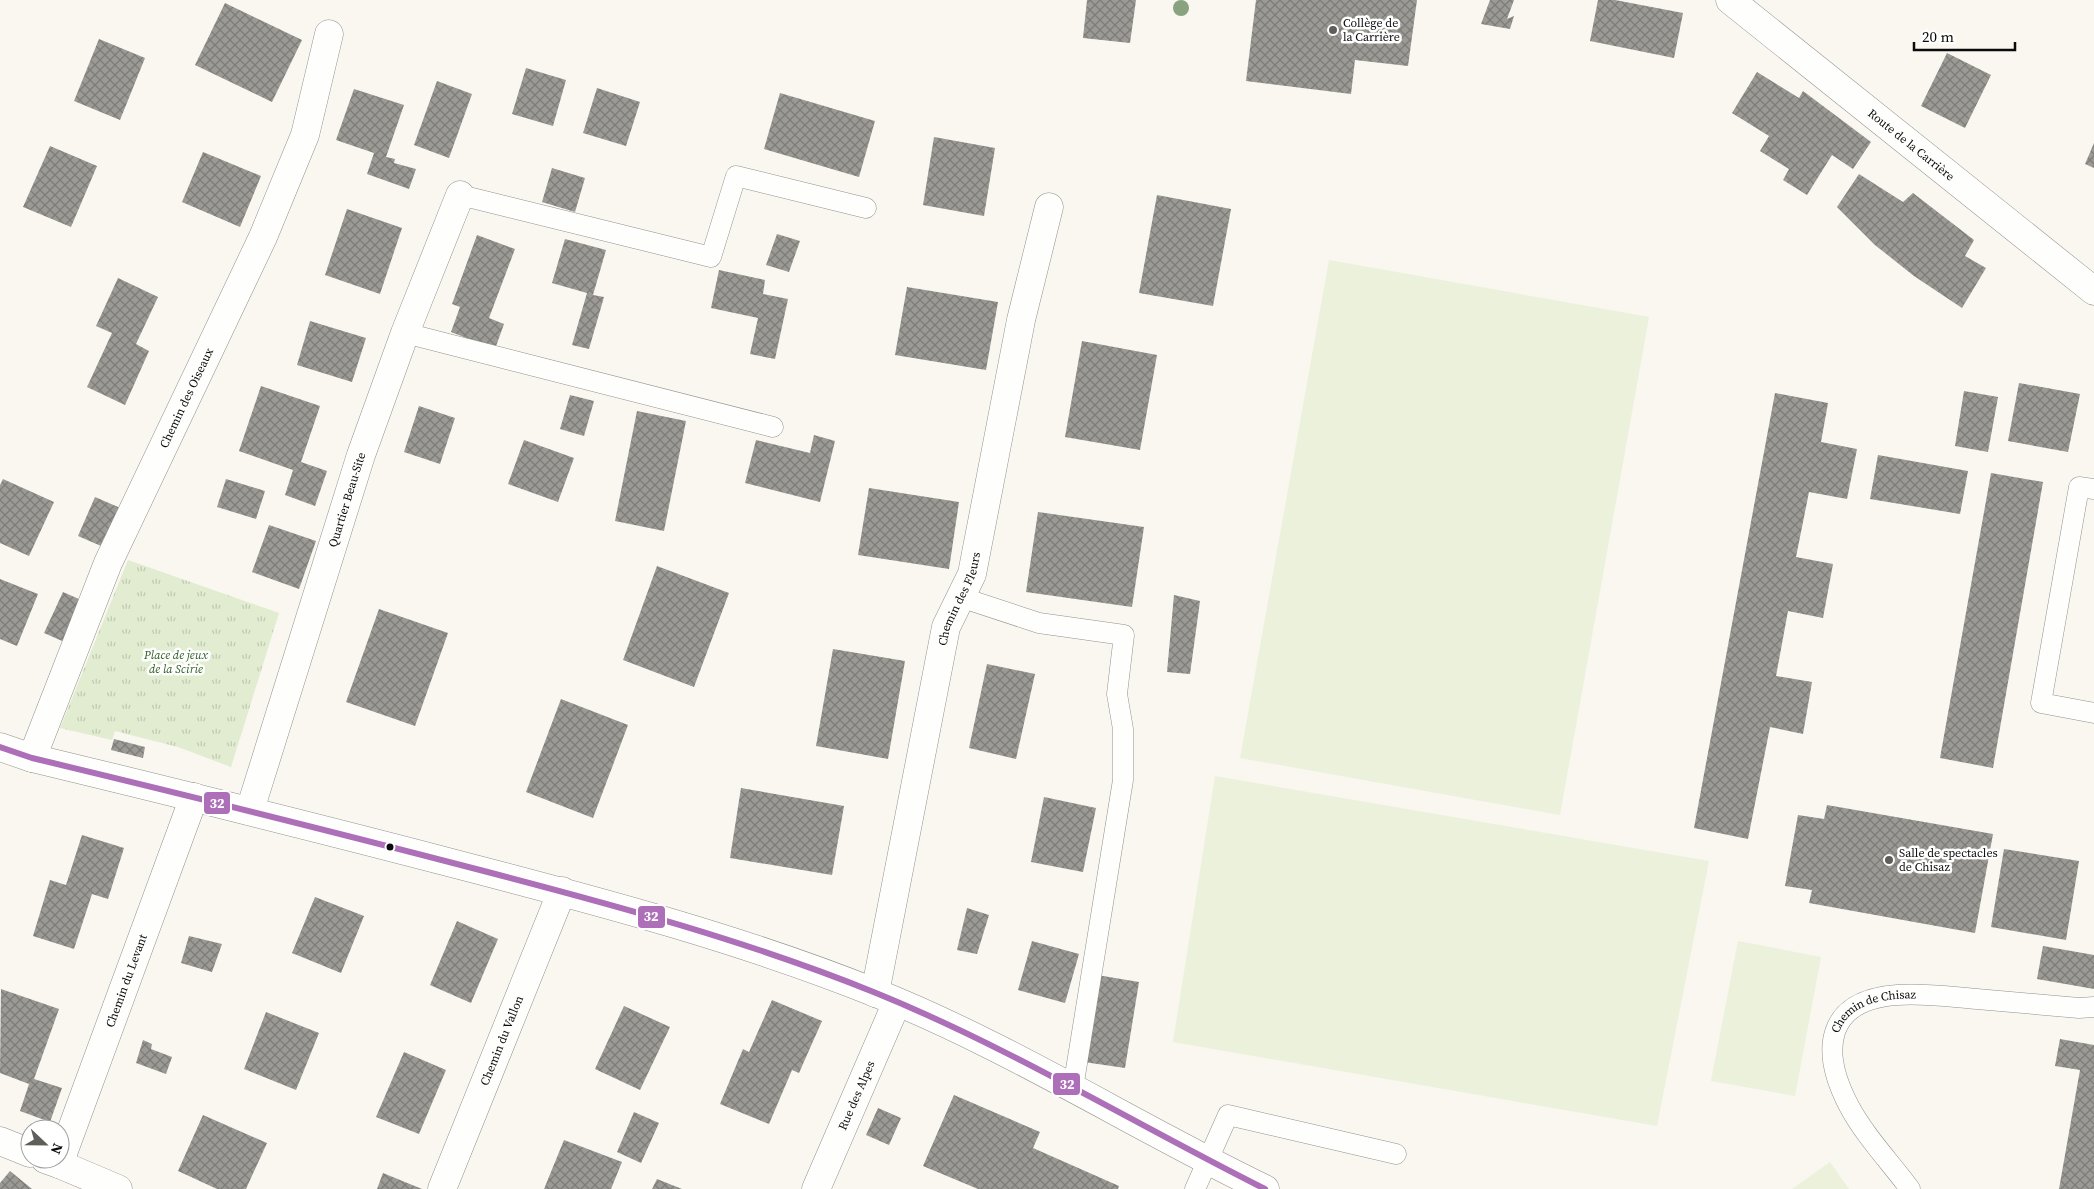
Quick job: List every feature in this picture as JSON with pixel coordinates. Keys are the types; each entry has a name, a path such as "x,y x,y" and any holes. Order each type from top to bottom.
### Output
{"street":[{"name":"Route de la Carrière","path":"1730,0 2094,291"},
{"name":"Chemin des Oiseaux","path":"32,758 108,563 263,237 305,135 329,34"},
{"name":"Quartier Beau-Site","path":"250,810 361,455 405,333 460,195"},
{"name":"Chemin des Fleurs","path":"886,997 946,626 972,574 1020,320 1049,206"},
{"path":"0,748 32,758 250,810 562,891 740,944 886,997 1005,1051 1208,1162 1265,1189"},
{"name":"Chemin du Levant","path":"69,1119 194,797"},
{"name":"Chemin du Vallon","path":"442,1189 562,891"},
{"name":"Rue des Alpes","path":"822,1187 886,997"},
{"path":"0,1141 20,1149"},
{"name":"Chemin du Levant","path":"69,1169 118,1189"}],"lane":[{"path":"460,195 711,257 736,176 866,208"},
{"path":"405,333 773,427"},
{"path":"2094,490 2079,487 2040,703 2094,712"},
{"path":"960,597 1039,623 1124,635 1117,694 1123,728 1122,780 1073,1088"},
{"name":"Chemin de Chisaz","path":"1910,1189 1861,1125 1841,1088 1832,1046 1834,1031 1842,1018 1850,1010 1867,1001 1896,995 1916,994 2079,1008 2094,1007"},
{"path":"1195,1189 1228,1115 1396,1154"}],"green space":[{"path":"1329,260 1649,317 1560,815 1240,758"},
{"name":"Place de jeux de la Scirie","path":"128,560 279,613 231,767 178,747 115,731 112,740 60,728"},
{"path":"1215,776 1709,861 1657,1126 1173,1042"},
{"path":"1738,941 1821,957 1795,1096 1711,1081"},
{"path":"1830,1162 1849,1189 1792,1189"}],"building":[{"path":"1087,0 1136,0 1130,43 1083,38"},
{"name":"Collège de la Carrière","path":"1256,0 1417,0 1408,66 1355,60 1351,94 1246,81"},
{"path":"1490,0 1514,0 1507,19 1514,16 1510,29 1481,24"},
{"path":"1598,0 1615,0 1683,13 1674,58 1590,41"},
{"path":"225,3 302,40 272,102 195,65"},
{"path":"99,39 145,58 120,120 74,101"},
{"path":"1947,53 1991,75 1965,128 1921,106"},
{"path":"526,68 566,80 553,126 512,114"},
{"path":"1757,72 1799,98 1803,91 1871,142 1853,169 1832,155 1807,195 1783,180 1789,169 1760,151 1769,136 1732,113"},
{"path":"437,81 472,94 449,158 414,145"},
{"path":"597,88 640,102 626,146 583,133"},
{"path":"354,89 404,105 386,157 395,159 394,163 416,169 409,189 367,174 374,153 336,140"},
{"path":"780,93 875,121 859,177 764,149"},
{"path":"934,137 995,148 984,216 923,205"},
{"path":"2094,143 2094,168 2085,164"},
{"path":"50,146 97,166 71,227 23,207"},
{"path":"203,152 261,176 240,227 182,202"},
{"path":"552,168 585,178 575,212 542,202"},
{"path":"1859,174 1903,202 1913,193 1974,240 1965,256 1986,268 1962,308 1914,276 1875,245 1837,207"},
{"path":"1157,195 1231,209 1213,306 1139,293"},
{"path":"347,209 402,228 380,294 325,275"},
{"path":"777,234 800,241 789,272 766,265"},
{"path":"477,235 515,249 489,318 504,324 495,349 451,332 460,307 452,304"},
{"path":"565,239 606,250 593,295 604,297 589,349 572,345 587,293 552,283"},
{"path":"719,270 765,280 763,294 788,299 775,359 750,354 758,318 711,308"},
{"path":"118,278 158,297 136,344 149,351 125,405 87,387 112,333 96,326"},
{"path":"907,287 998,302 986,370 895,355"},
{"path":"310,321 366,338 352,382 297,365"},
{"path":"1082,341 1157,355 1140,450 1065,437"},
{"path":"2019,383 2080,394 2068,452 2008,441"},
{"path":"261,386 320,406 301,462 327,471 315,506 285,495 293,470 239,451"},
{"path":"1964,391 1998,397 1988,452 1955,446"},
{"path":"1775,393 1828,403 1821,442 1857,449 1847,499 1809,492 1796,557 1833,564 1823,618 1788,611 1776,676 1812,682 1803,734 1770,727 1748,839 1694,828"},
{"path":"570,395 594,401 584,436 560,429"},
{"path":"419,406 455,418 440,464 404,452"},
{"path":"637,411 686,421 664,531 615,521"},
{"path":"814,435 835,441 820,502 745,483 756,440 810,453"},
{"path":"524,440 574,458 558,502 508,484"},
{"path":"1878,455 1968,471 1960,514 1870,499"},
{"path":"1991,473 2043,482 1993,768 1940,758"},
{"path":"3,479 54,502 29,556 0,543 0,485"},
{"path":"226,479 265,491 256,519 217,507"},
{"path":"869,488 959,502 949,569 858,555"},
{"path":"95,497 125,510 108,549 78,536"},
{"path":"1038,512 1144,527 1132,607 1026,592"},
{"path":"269,525 316,541 299,589 252,572"},
{"path":"657,566 729,593 694,687 623,660"},
{"path":"0,579 38,594 17,646 0,639"},
{"path":"63,592 88,603 69,644 44,633"},
{"path":"1174,595 1200,601 1190,674 1167,672"},
{"path":"379,609 448,633 415,726 346,702"},
{"path":"833,649 905,661 888,759 816,746"},
{"path":"987,664 1035,674 1016,759 969,748"},
{"path":"561,699 628,725 593,818 526,792"},
{"path":"114,739 145,747 143,758 111,750"},
{"path":"741,788 844,806 832,875 730,858"},
{"path":"1044,797 1096,808 1083,872 1031,862"},
{"name":"Salle de spectacles de Chisaz","path":"1827,805 1993,834 1975,933 1809,903 1812,890 1785,886 1798,815 1824,819"},
{"path":"82,835 124,848 108,899 92,894 74,949 33,936 50,880 66,885"},
{"path":"2004,849 2079,861 2066,940 1991,927"},
{"path":"315,897 364,916 341,973 292,953"},
{"path":"967,908 989,915 977,954 957,950"},
{"path":"457,921 498,939 471,1003 430,985"},
{"path":"189,936 222,944 212,972 181,963"},
{"path":"1032,941 1079,954 1065,1003 1018,990"},
{"path":"2043,946 2094,955 2094,989 2037,979"},
{"path":"1097,975 1139,982 1125,1068 1084,1062"},
{"path":"1,989 59,1009 34,1079 62,1088 51,1119 42,1119 20,1111 29,1084 0,1073"},
{"path":"772,1000 822,1021 799,1073 792,1070 769,1124 720,1104 743,1049 749,1052"},
{"path":"624,1006 670,1027 640,1090 595,1069"},
{"path":"266,1012 319,1033 296,1090 244,1069"},
{"path":"2060,1039 2094,1045 2094,1189 2059,1189 2080,1070 2055,1066"},
{"path":"143,1040 152,1044 151,1049 172,1057 166,1074 136,1063"},
{"path":"404,1052 446,1070 419,1134 376,1117"},
{"path":"954,1095 1040,1132 1033,1148 1119,1186 1118,1189 978,1189 923,1166"},
{"path":"878,1108 901,1118 889,1145 866,1135"},
{"path":"634,1112 659,1123 641,1163 617,1152"},
{"path":"203,1115 267,1143 246,1189 217,1189 178,1171"},
{"path":"564,1140 622,1162 611,1189 544,1189"},
{"path":"10,1171 32,1189 0,1189 0,1183"},
{"path":"383,1173 422,1189 377,1189"},
{"path":"657,1179 682,1189 652,1189"}],"transit line":[{"name":"32","path":"0,747 32,758 312,827 580,897 730,940 828,974 926,1015 1024,1062 1265,1189"}],"place":[{"name":"Collège de la Carrière","path":"1333,30"},
{"name":"Salle de spectacles de Chisaz","path":"1889,860"}]}
